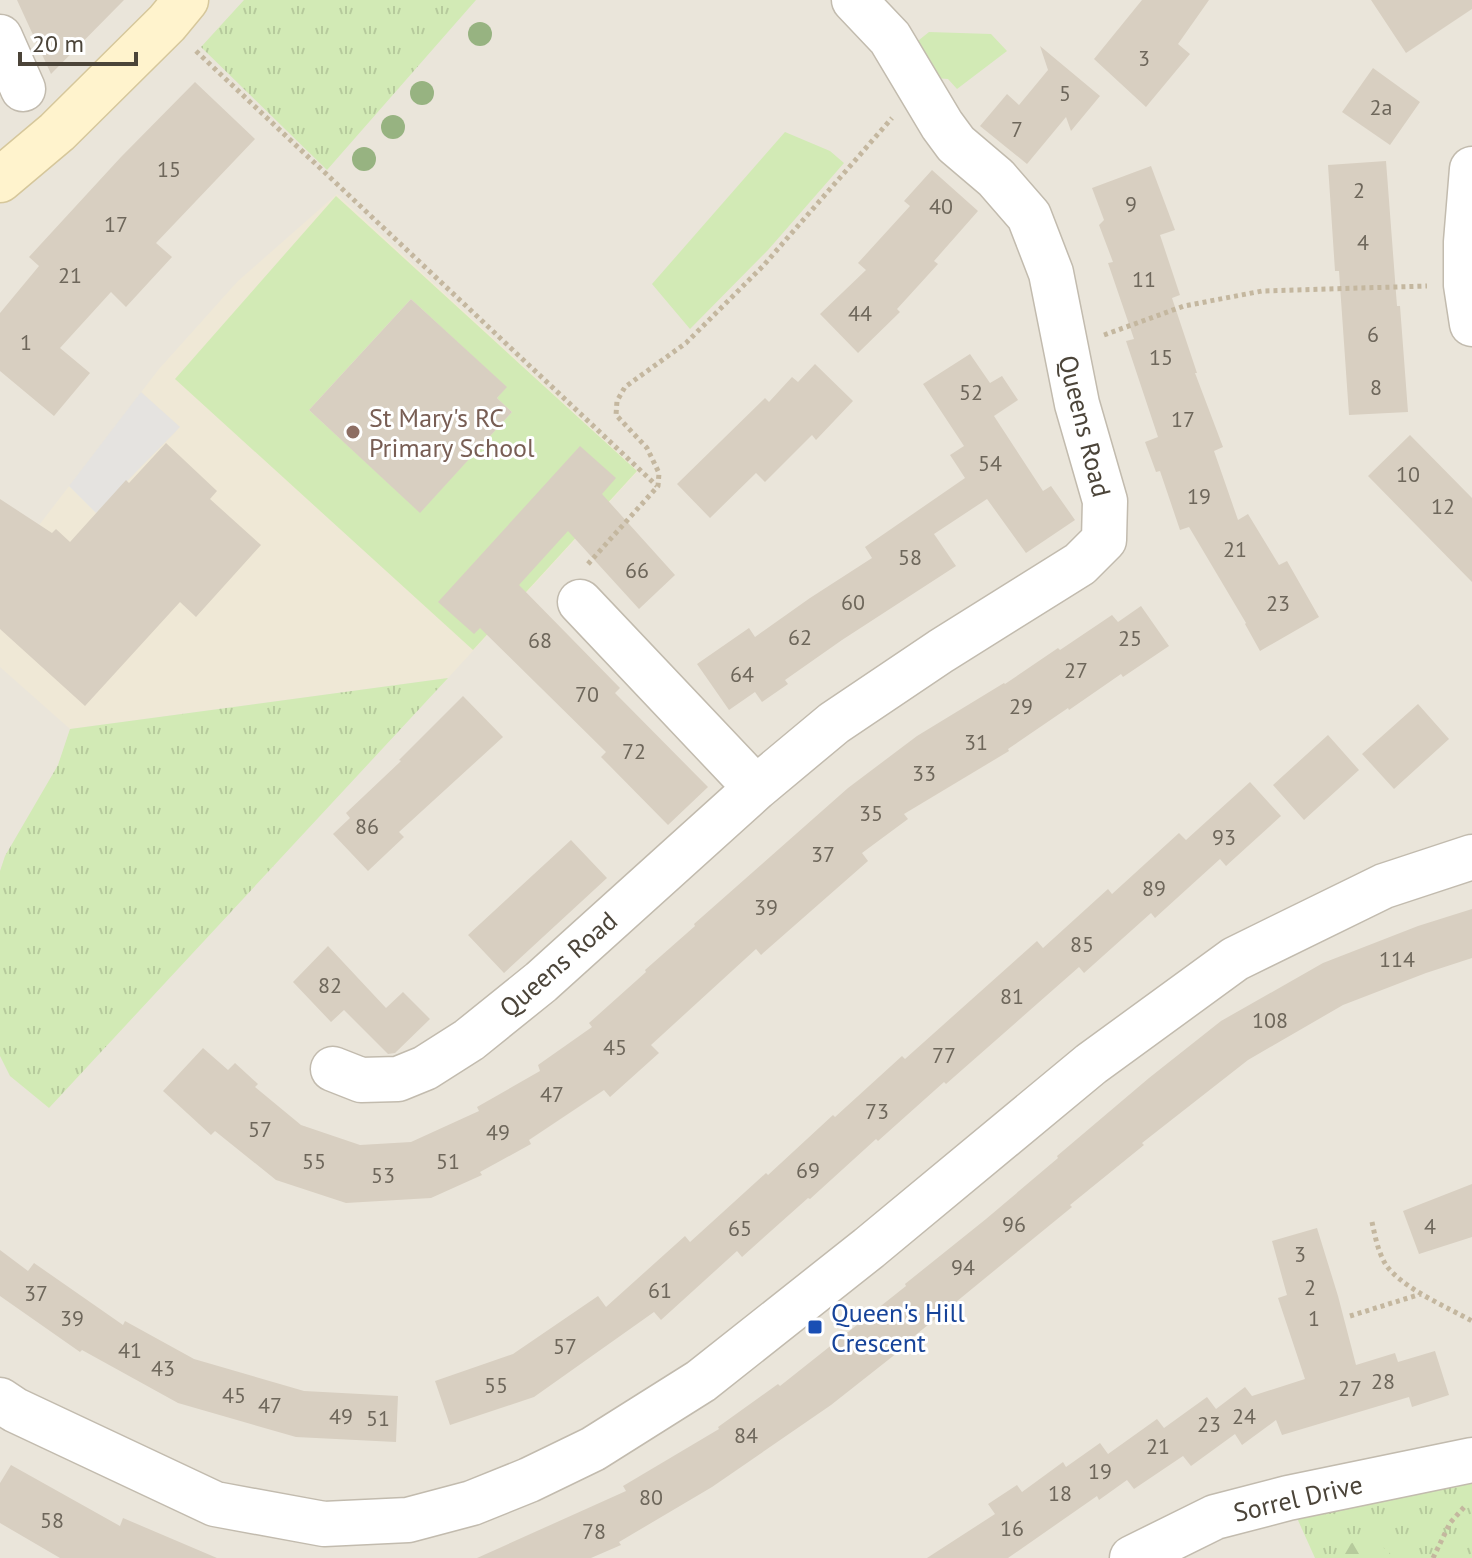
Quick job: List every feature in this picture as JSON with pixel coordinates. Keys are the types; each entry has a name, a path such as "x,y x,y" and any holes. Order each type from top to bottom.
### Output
{"main road":[{"path":"0,180 57,132 176,11"}],"street":[{"name":"Queens Road","path":"333,1069 361,1080 398,1079 425,1068 469,1040 541,982 756,788 834,723 1080,564 1104,540 1105,501 1077,404 1051,273 1029,216 996,178 956,144 890,38 854,0"},
{"path":"0,37 23,89"},
{"path":"1469,305 1466,242 1472,169"},
{"path":"580,602 756,788"},
{"path":"0,1400 15,1410 215,1504 324,1524 408,1520 472,1503 593,1449 701,1381 869,1248 1091,1064 1235,959 1384,886 1472,857"},
{"name":"Sorrel Drive","path":"1139,1556 1215,1517 1288,1498 1472,1460"}],"path":[{"path":"176,11 658,486"},
{"path":"580,602 565,588 658,486 659,473 647,448 616,415 617,401 625,387 686,343 763,266 920,87"},
{"path":"1066,349 1184,306 1262,291 1469,305"},
{"path":"1372,1222 1385,1263 1397,1277 1472,1321"},
{"path":"1350,1316 1423,1293"},
{"path":"1433,1558 1450,1523 1472,1499"}],"shaded area":[{"path":"0,0 1472,0 1472,1558 0,1558"},
{"name":"St Mary's RC Primary School","path":"337,194 638,471 448,678 70,729 0,667 0,576 159,369 238,281"},
{"path":"141,392 180,427 96,513 69,486"}],"green space":[{"path":"244,0 476,0 327,170 201,47"},
{"path":"929,32 991,34 1007,51 957,89 948,79 935,78 914,44"},
{"path":"785,132 830,151 844,163 768,250 690,329 652,284"},
{"path":"336,196 637,471 473,650 175,379","holes":["411,299 506,387 497,398 512,412 420,512 309,410"]},
{"path":"448,678 49,1108 10,1076 0,1056 0,871 5,856 58,765 70,729"},
{"path":"1472,1460 1472,1558 1315,1558 1288,1498"},
{"path":"1366,1538 1389,1551 1392,1558 1333,1558 1344,1546"}],"building":[{"path":"17,0 124,0 51,74"},
{"path":"1142,0 1209,0 1178,44 1190,54 1146,107 1094,59"},
{"path":"1371,0 1472,0 1472,9 1406,53"},
{"path":"1040,46 1100,96 1071,131 1066,117 1027,164 980,126 1007,94 1019,105 1048,70"},
{"path":"1373,68 1420,102 1390,145 1342,112"},
{"path":"195,82 255,139 156,243 172,257 126,307 111,292 60,348 90,373 54,416 0,371 0,313 39,266 29,257"},
{"path":"1386,161 1408,412 1349,415 1328,165"},
{"path":"1151,166 1175,230 1160,235 1180,295 1172,298 1195,373 1223,447 1214,451 1238,520 1248,514 1279,565 1287,561 1319,617 1260,651 1189,527 1180,530 1160,471 1156,472 1145,442 1158,437 1126,341 1134,339 1108,263 1113,262 1099,225 1104,220 1092,188"},
{"path":"932,170 978,211 934,261 938,264 897,309 900,312 858,353 820,314 866,270 858,263 910,206 904,201"},
{"path":"411,299 507,387 497,398 512,412 420,513 309,410"},
{"path":"970,354 990,383 1002,376 1018,400 994,416 1043,491 1051,486 1075,520 1026,553 987,499 934,534 956,566 842,640 785,680 788,684 762,702 755,692 729,710 697,664 749,628 755,637 872,558 865,547 965,478 950,455 964,446 923,384"},
{"path":"815,364 853,401 816,440 812,435 765,482 756,473 710,518 677,484 765,398 769,402 792,377 798,382"},
{"path":"1410,435 1472,498 1472,582 1368,476"},
{"path":"166,443 217,491 210,499 261,545 196,617 180,602 85,706 0,629 0,499 52,533 56,529 70,542 126,480 129,483"},
{"path":"580,446 616,478 602,494 675,575 639,609 568,531 519,585 620,688 615,693 708,787 668,825 601,757 606,752 480,628 474,634 438,602"},
{"path":"1141,606 1169,646 1068,708 1009,751 904,814 908,819 862,853 868,861 761,955 756,949 651,1045 659,1053 610,1097 604,1090 529,1140 531,1144 480,1172 482,1175 431,1198 346,1203 276,1180 215,1131 211,1135 163,1091 203,1048 228,1070 235,1063 258,1084 255,1087 301,1125 360,1145 411,1142 479,1111 477,1107 540,1071 538,1065 592,1027 589,1023 694,924 848,788 917,736 1005,684 1058,648 1060,650 1112,615 1118,622"},
{"path":"463,696 503,737 399,832 404,837 368,871 333,834 350,818 346,813"},
{"path":"1418,704 1449,739 1394,789 1362,754"},
{"path":"1328,735 1359,770 1304,820 1273,785"},
{"path":"1250,782 1281,816 1226,866 1220,859 1155,918 1151,913 1084,973 1079,967 742,1257 737,1251 661,1320 654,1312 534,1397 450,1425 435,1381 513,1354 598,1296 606,1307 685,1236 690,1242 902,1056 905,1059 1037,941 1043,948 1108,889 1112,894 1179,833 1186,840"},
{"path":"571,840 607,878 504,973 468,935"},
{"path":"1472,909 1472,958 1343,1005 1248,1060 1142,1143 1144,1145 1070,1205 1072,1207 902,1349 831,1405 712,1487 619,1542 621,1545 591,1558 477,1558 626,1491 623,1486 719,1429 778,1384 780,1386 906,1286 1149,1078 1221,1021 1323,963 1418,926"},
{"path":"328,946 386,1008 403,992 430,1019 395,1053 388,1054 344,1010 331,1022 293,982"},
{"path":"1472,1184 1472,1237 1419,1254 1403,1211"},
{"path":"1317,1228 1356,1365 1395,1353 1398,1362 1435,1351 1449,1395 1412,1407 1409,1397 1282,1435 1276,1420 1242,1445 1235,1434 1191,1466 1183,1456 1134,1489 1127,1480 1099,1500 1097,1496 1008,1558 927,1558 995,1514 988,1504 1017,1485 1022,1492 1063,1462 1066,1467 1100,1443 1108,1454 1157,1419 1164,1428 1207,1397 1216,1409 1245,1387 1252,1396 1305,1379 1278,1298 1287,1295 1272,1241"},
{"path":"0,1250 28,1271 34,1263 123,1325 125,1321 194,1359 304,1391 398,1396 396,1442 296,1437 178,1403 82,1350 80,1352 0,1296"},
{"path":"11,1465 120,1526 123,1518 217,1558 60,1558 0,1523 0,1483"}],"place":[{"name":"St Mary's RC Primary School","path":"353,432"},
{"name":"Queen's Hill Crescent","path":"815,1327"}]}
